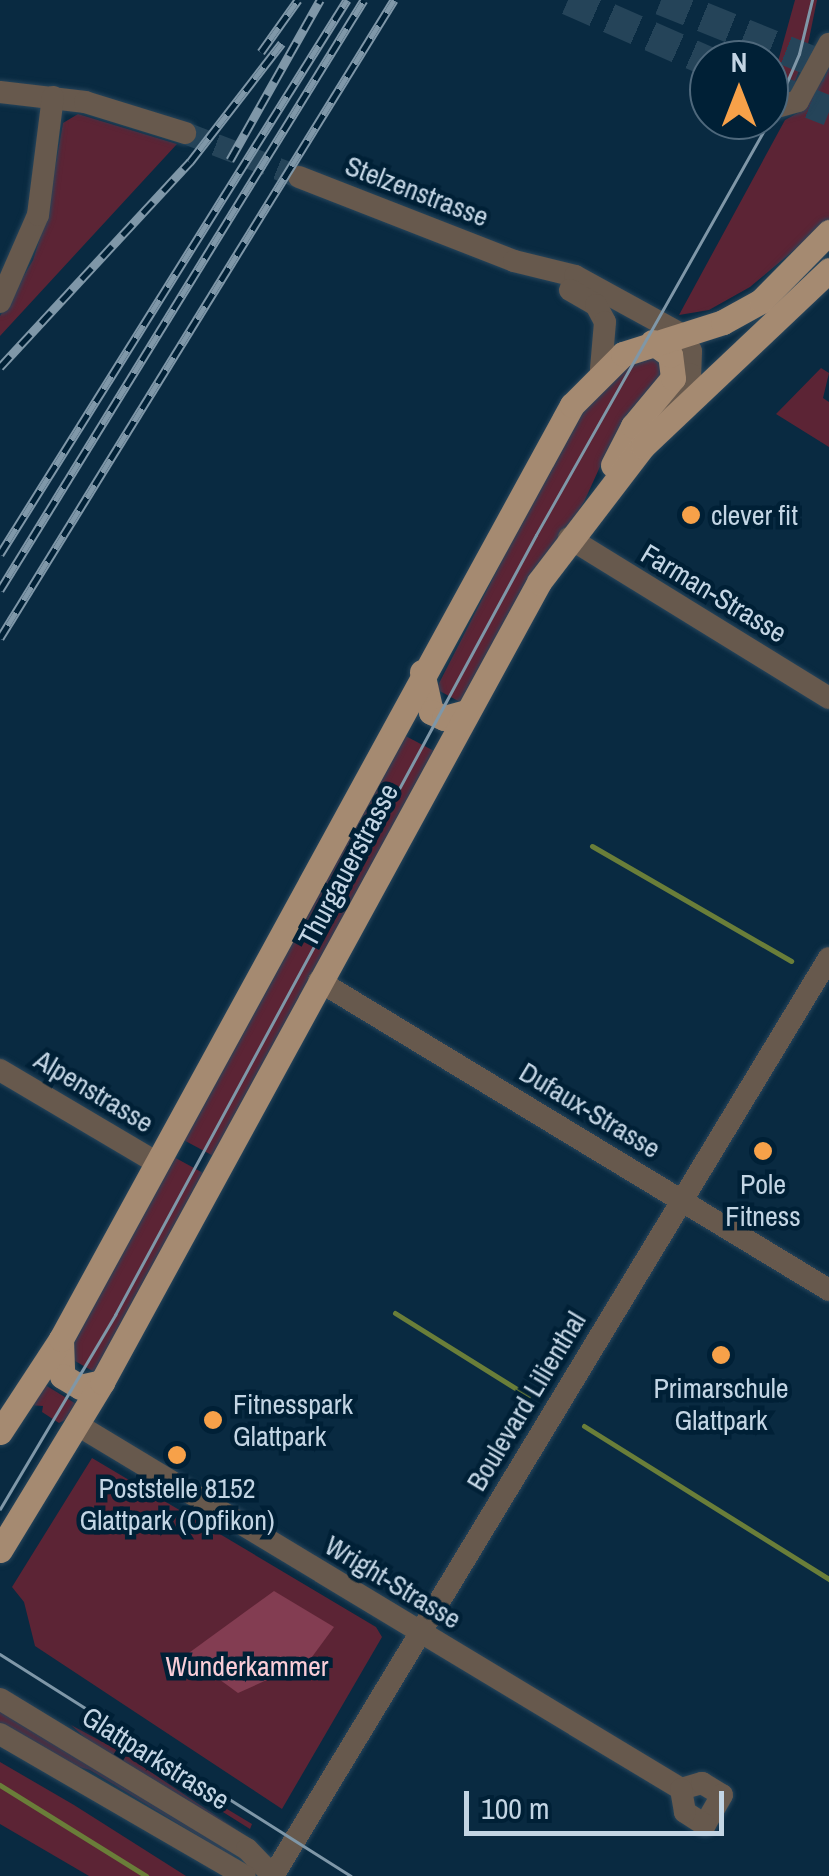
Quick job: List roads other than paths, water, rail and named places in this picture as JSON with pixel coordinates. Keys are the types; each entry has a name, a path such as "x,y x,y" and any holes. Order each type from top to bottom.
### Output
{"main road":[{"name":"Thurgauerstrasse","path":"0,1432 60,1339 422,672 572,405 602,369 652,342 723,322 761,300 829,232"},
{"name":"Thurgauerstrasse","path":"0,1550 102,1382 463,713 569,538 602,493 684,402 829,270"},
{"path":"602,493 633,426 674,378 670,355 652,342"},
{"path":"422,672 434,715 463,713"},
{"path":"60,1339 62,1376 80,1387 102,1382"}],"street":[{"path":"789,103 798,101 829,44"},
{"path":"0,92 114,108 185,133"},
{"path":"0,302 38,215 53,97"},
{"name":"Stelzenstrasse","path":"299,177 514,261 574,276 681,334"},
{"name":"Stelzenstrasse","path":"514,261 596,306 606,332 602,369"},
{"path":"626,447 686,384 692,351 681,334"},
{"name":"Farman-Strasse","path":"569,538 829,698"},
{"name":"Boulevard Lilienthal","path":"273,1876 829,958"},
{"name":"Dufaux-Strasse","path":"319,981 829,1290"},
{"name":"Alpenstrasse","path":"0,1070 157,1164"},
{"name":"Wright-Strasse","path":"76,1424 681,1789"},
{"name":"Glattparkstrasse","path":"0,1699 247,1850 273,1876"},
{"name":"Glattparkstrasse","path":"0,1734 245,1876"}],"waterway":[{"path":"592,846 791,961"},
{"path":"395,1313 528,1396"},
{"path":"584,1426 829,1579"},
{"path":"0,1785 146,1876"}],"tunnel":[{"path":"568,0 689,53"},
{"path":"661,0 829,68"},
{"path":"789,95 829,111"},
{"path":"185,133 299,177"}],"tram line":[{"path":"0,1509 115,1315 536,535 775,110 799,54 812,0"},
{"path":"0,1654 351,1876"}],"railway":[{"path":"261,52 298,0"},
{"path":"230,160 320,0"},
{"path":"0,554 347,0"},
{"path":"0,590 364,0"},
{"path":"0,638 394,0"},
{"path":"0,367 190,162 282,43"}],"place":[{"name":"clever fit","path":"691,515"},
{"name":"Pole Fitness","path":"763,1151"},
{"name":"Primarschule Glattpark","path":"721,1355"},
{"name":"Fitnesspark Glattpark","path":"213,1420"},
{"name":"Poststelle 8152 Glattpark (Opfikon)","path":"177,1455"}],"park label":[{"name":"Wunderkammer","path":"247,1666"}]}
